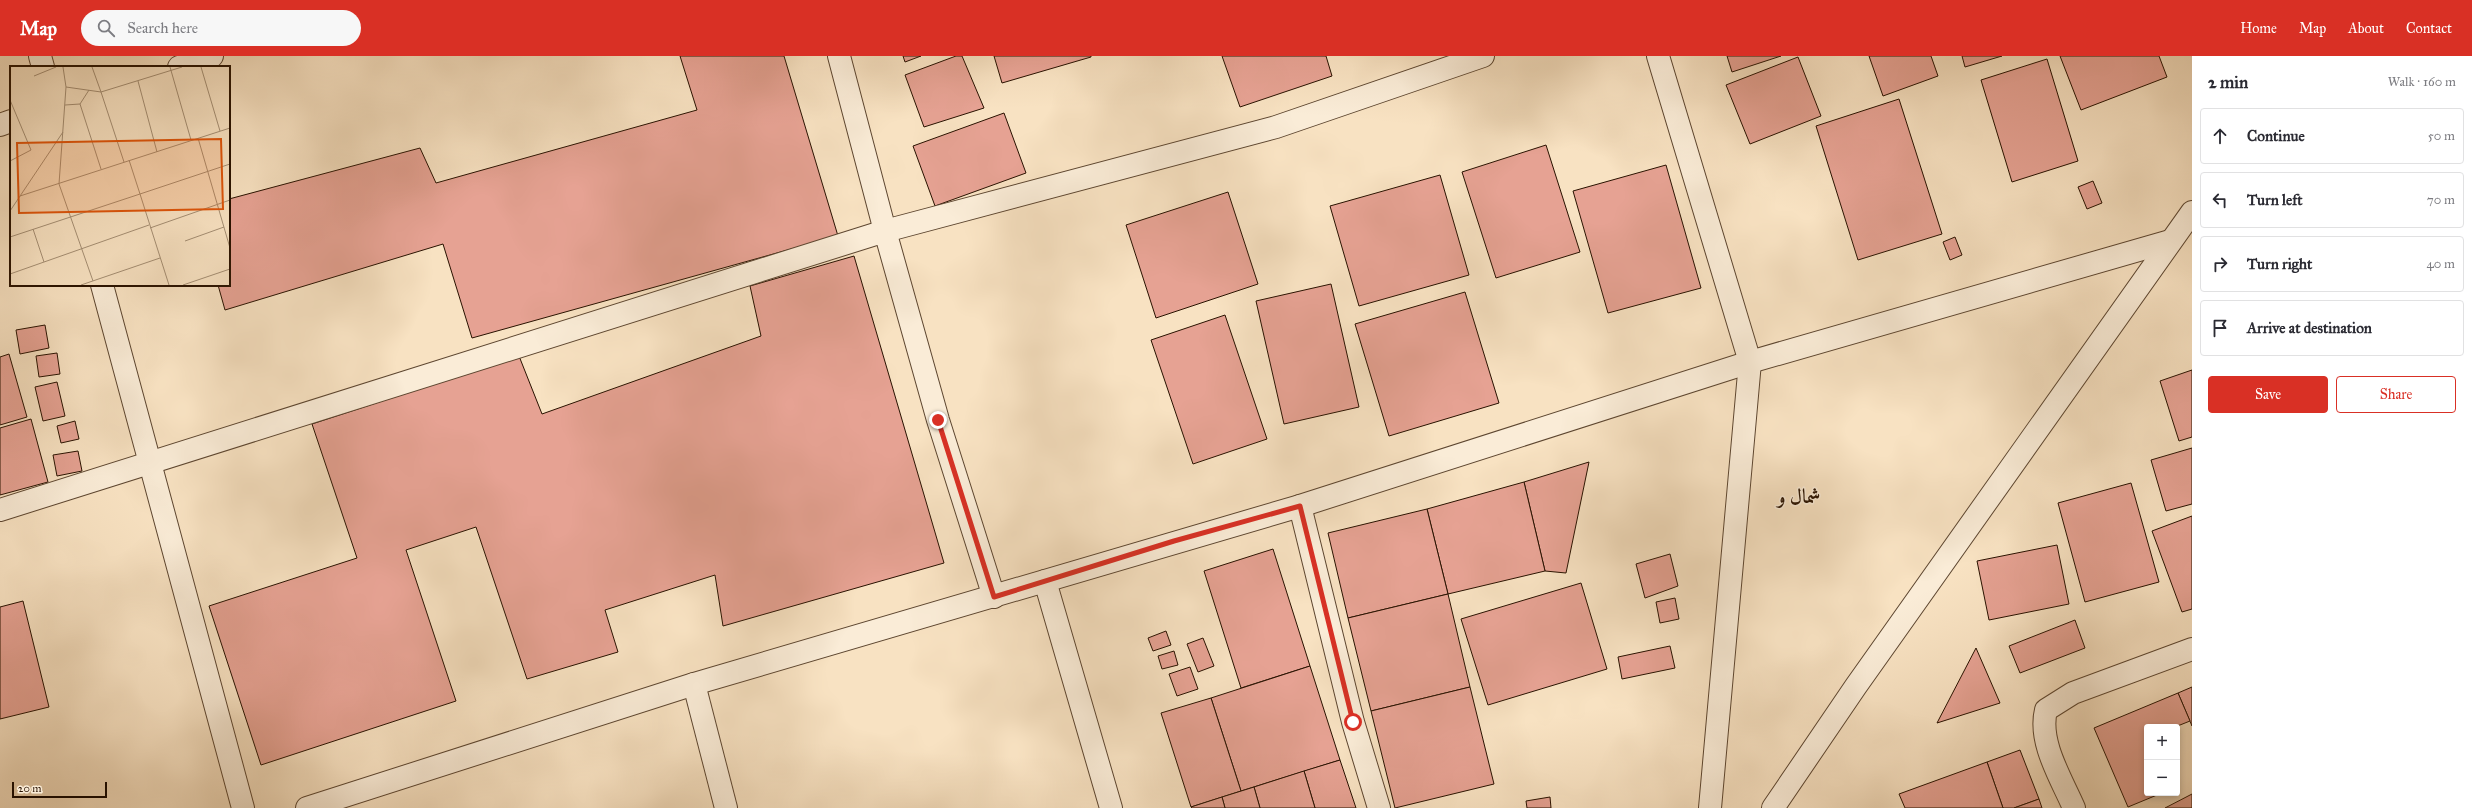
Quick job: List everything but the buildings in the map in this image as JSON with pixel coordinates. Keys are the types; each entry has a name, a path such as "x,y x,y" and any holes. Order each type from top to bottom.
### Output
{"street":[{"path":"40,56 43,66"},
{"path":"181,66 212,56"},
{"path":"839,56 885,231 938,420 994,597"},
{"path":"0,510 150,464 885,231 1276,127 1482,56"},
{"path":"1658,56 1750,362 1710,808"},
{"path":"0,125 10,121"},
{"path":"1773,808 1856,686 2192,212"},
{"path":"319,806 694,684 1300,506 1750,362 2170,241"},
{"path":"102,286 243,808"},
{"path":"1300,506 1353,722 1379,808"},
{"path":"1045,580 1112,808"},
{"path":"2074,808 2045,737 2043,723 2046,710 2074,693 2192,649"},
{"path":"694,684 726,808"}],"district":[{"name":"شمال و","path":"1799,496"}],"route":[{"path":"938,420 994,597 1174,541 1300,506 1353,722"}]}
